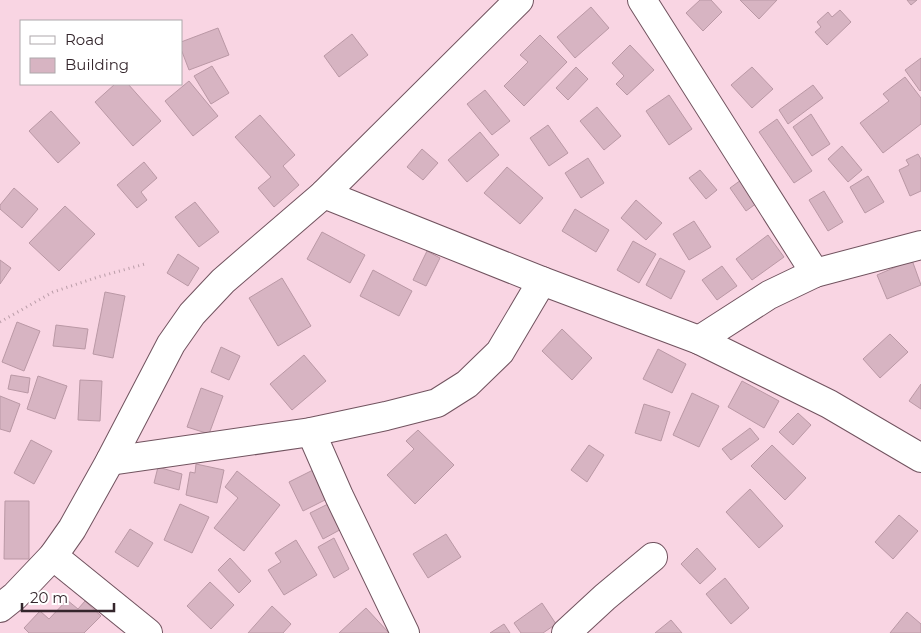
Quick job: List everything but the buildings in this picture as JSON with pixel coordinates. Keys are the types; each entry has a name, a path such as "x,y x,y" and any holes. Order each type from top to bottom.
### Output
{"street":[{"path":"0,608 15,596 53,556 72,529 171,344 192,314 223,281 324,194 519,0"},
{"path":"642,0 815,273"},
{"path":"324,194 542,281 699,340 829,404 921,458"},
{"path":"699,340 769,295 815,273 921,244"},
{"path":"110,461 311,432 386,416 437,402 467,384 500,352 542,281"},
{"path":"311,432 339,496 405,633"},
{"path":"53,556 136,628"},
{"path":"566,633 653,557"}],"path":[{"path":"0,322 54,292 145,264"}]}
